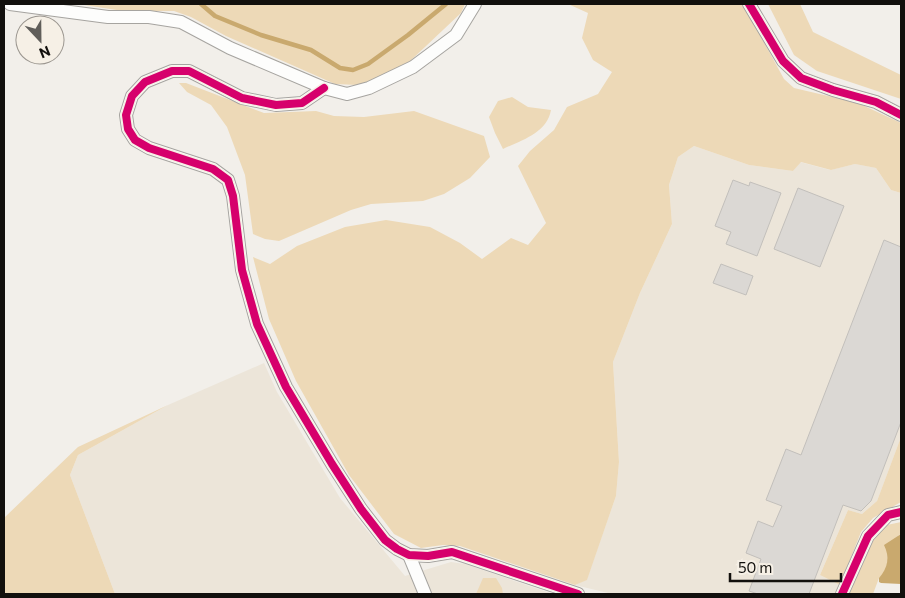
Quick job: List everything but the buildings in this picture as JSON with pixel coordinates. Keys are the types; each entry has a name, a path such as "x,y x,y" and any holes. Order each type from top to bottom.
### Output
{"street":[{"path":"10,4 108,17 149,17 181,22 230,48 324,88 347,94 369,88 412,67 456,35 475,4"},
{"path":"749,4 783,61 801,78 832,90 876,102 901,115"},
{"path":"324,88 302,103 276,105 242,98 189,72 172,71 145,82 132,96 126,115 128,129 135,140 149,148 213,169 228,180 233,196 242,270 258,324 286,387 361,509 385,540 397,550 409,555 428,556 452,552 578,594"},
{"path":"842,594 868,536 888,515 901,512"},
{"path":"409,555 426,594"}],"shaded area":[{"path":"78,4 465,4 461,13 408,63 382,78 358,85 335,84 226,36 191,17 174,11 123,11"},
{"path":"568,4 743,4 784,79 794,88 858,103 901,123 901,193 891,190 876,168 855,164 831,170 801,162 793,171 749,165 694,146 678,157 669,185 672,224 640,293 613,362 619,462 616,496 587,580 575,585 460,546 443,545 421,548 394,534 349,475 296,381 269,319 253,257 270,264 297,246 345,227 386,220 430,227 460,243 482,259 511,238 528,245 546,223 518,166 530,151 554,130 567,107 598,94 612,72 593,60 582,38 588,13"},
{"path":"768,4 800,4 813,32 901,75 901,99 817,71 794,55"},
{"path":"179,83 186,83 264,113 316,111 334,116 364,117 414,111 484,136 490,157 470,178 444,194 423,201 371,204 351,210 279,241 265,239 253,234 245,175 227,127 211,105 187,92"},
{"path":"512,97 528,107 551,110 549,118 544,125 533,135 503,149 489,117 498,101"},
{"path":"694,146 749,165 793,171 800,162 830,170 855,164 876,168 891,190 901,193 901,437 877,501 862,514 848,510 820,575 840,585 836,594 612,594 575,585 587,579 616,496 619,462 613,362 640,293 672,224 669,185 678,157"},
{"path":"264,363 277,392 340,498 405,576 451,562 465,564 553,594 115,594 70,475 78,455 168,405"},
{"path":"168,405 78,455 70,475 115,594 4,594 4,518 78,447"},
{"path":"901,437 901,502 873,518 861,532 840,585 820,575 848,510 862,514 877,501"},
{"path":"901,522 901,534 887,553 888,560 885,572 879,578 873,594 847,594 873,540 887,525"},
{"path":"901,534 901,584 881,583 879,578 887,562 884,545"},
{"path":"483,578 496,578 503,594 476,594"}],"waterway":[{"path":"201,4 215,16 261,35 311,50 340,68 353,70 368,64 446,4"}],"cycle path":[{"path":"749,4 783,61 801,78 833,90 876,102 901,115"},
{"path":"324,88 302,103 276,105 242,98 189,71 172,71 145,82 132,96 126,115 128,129 135,140 149,148 213,169 228,180 233,196 242,270 257,324 286,387 361,509 385,540 409,555 428,556 452,552 578,594"},
{"path":"842,594 868,536 888,515 901,512"}]}
